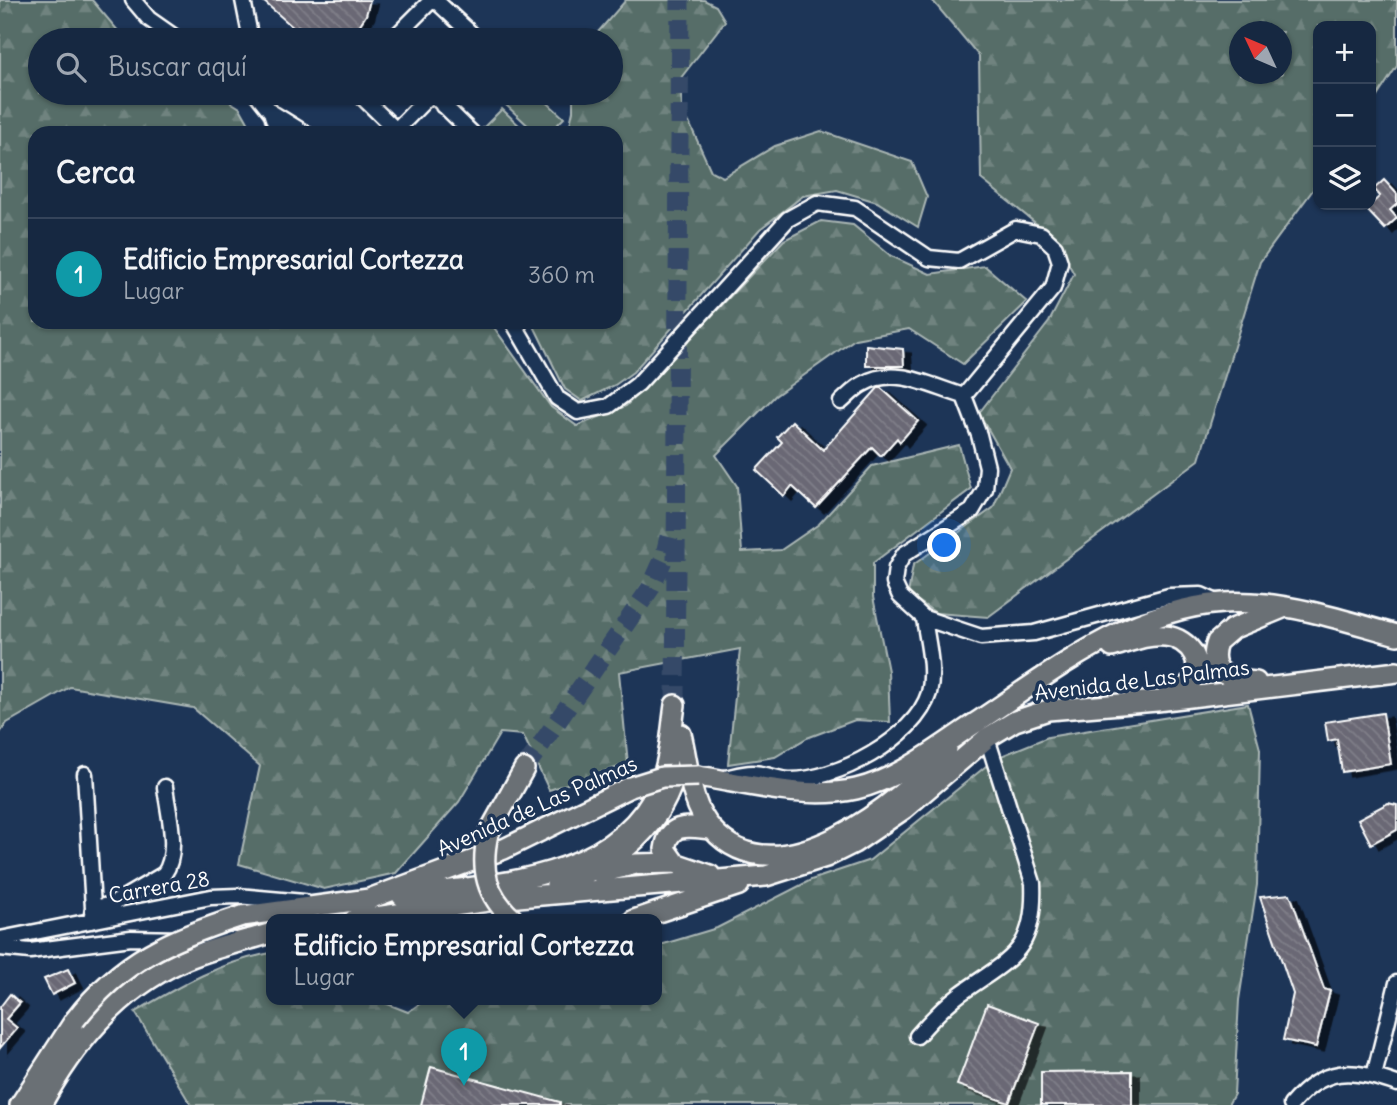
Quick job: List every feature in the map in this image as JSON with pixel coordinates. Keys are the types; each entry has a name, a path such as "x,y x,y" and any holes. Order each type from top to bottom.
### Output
{"main road":[{"name":"Avenida de Las Palmas","path":"20,1105 75,1020 112,979 147,954 191,933 242,916 369,899 504,849 630,787 662,777 707,778 800,792 854,789 890,778 1075,657 1147,620 1176,610 1254,603 1311,611 1397,635"},
{"path":"1284,607 1222,635 1214,650 1214,659 1222,673 1231,678 1289,685"},
{"path":"1075,657 1153,635 1180,640 1195,654 1196,673 1188,685 1157,701"},
{"name":"Avenida de Las Palmas","path":"397,914 518,897 766,876 826,857 854,843 904,809 987,738 1015,721 1048,710 1157,701 1397,672"},
{"path":"369,899 506,882 547,873 602,851 628,828 647,806 659,786 667,765 675,705 699,810 711,829 740,850 764,855 789,853 851,831 932,766 961,732"},
{"path":"579,878 605,865 644,832 662,810 678,764 681,734"},
{"path":"507,914 491,890 484,870 488,834 524,769"},
{"path":"675,863 665,849 666,839 674,830 683,826 711,829"},
{"path":"518,897 636,864 675,863 703,874 734,880"},
{"path":"650,914 766,876"},
{"path":"44,1103 78,1048 107,1011 126,994 150,977 181,961 266,934"}],"street":[{"path":"133,0 149,19 162,28"},
{"path":"243,0 249,28"},
{"path":"404,28 433,0 464,28"},
{"path":"265,105 271,112 293,126"},
{"path":"370,105 392,126"},
{"path":"400,126 420,105"},
{"path":"443,106 464,126"},
{"path":"271,112 276,126"},
{"path":"517,329 557,398 578,412 609,406 638,384 788,219 817,203 855,208 929,258 959,261 1016,229 1041,234 1055,247 1060,262 1053,288 964,396"},
{"path":"841,402 862,384 884,375 911,379 964,396"},
{"path":"964,396 984,456 985,489 972,511 904,554 896,568 894,583 900,596 924,618 981,637 1034,633 1169,596 1201,595 1220,604"},
{"path":"707,778 752,773 789,780 830,774 850,767 901,732 922,708 929,691 932,674 924,618"},
{"path":"916,1036 935,1014 1006,964 1020,948 1029,929 1034,905 1033,883 987,738"},
{"path":"85,774 92,914 164,874 170,866 173,853 165,787"},
{"name":"Carrera 28","path":"0,939 92,914 211,897 238,896 327,904"},
{"path":"28,933 23,942 30,951"},
{"path":"0,948 30,951 131,938 244,941"},
{"path":"1374,1076 1397,983"},
{"path":"1291,1105 1322,1077 1347,1073 1374,1076 1397,1084"}],"green space":[{"path":"0,0 92,0 116,28 28,28 28,105 235,105 240,108 250,126 28,126 28,329 495,329 551,407 577,426 626,406 784,240 821,221 853,225 891,256 930,274 985,266 1027,302 963,364 909,329 855,339 775,396 716,455 737,486 742,552 781,550 819,524 872,466 959,445 971,489 873,563 873,597 888,671 890,722 855,720 807,738 775,757 728,764 740,649 619,672 628,764 549,790 523,735 500,733 459,802 396,873 324,889 239,864 260,766 193,708 70,687 7,723 0,733"},
{"path":"626,0 704,0 716,6 725,21 680,79 682,107 711,171 723,177 775,146 821,131 912,162 927,197 918,227 877,202 837,190 803,196 760,229 633,372 615,385 582,401 565,389 535,329 623,329 623,126 570,126 573,105 623,105 623,28 602,28"},
{"path":"932,0 1397,0 1397,66 1376,98 1376,21 1313,21 1313,190 1260,262 1199,460 988,617 936,613 908,594 913,565 993,508 1010,468 979,413 1049,322 1074,274 1055,239 981,179 979,56"},
{"path":"506,105 550,105 564,118 556,126 528,126"},
{"path":"502,109 520,126 485,126"},
{"path":"1248,704 1260,749 1257,885 1239,1000 1234,1094 1228,1105 191,1105 135,1012 184,984 235,962 266,954 266,1005 390,1005 408,1012 418,1005 662,1005 662,944 717,928 811,880 870,860 996,758 1048,737"}],"building":[{"path":"262,0 370,0 366,15 356,28 294,28"},
{"path":"1384,180 1397,194 1397,204 1390,210 1397,218 1385,229 1367,210 1376,210 1376,200 1380,196 1376,187"},
{"path":"866,345 903,349 904,366 866,366"},
{"path":"878,388 918,421 900,442 897,438 881,456 872,447 816,508 792,486 784,496 756,470 782,442 777,437 792,421 823,450"},
{"path":"1383,713 1391,764 1342,772 1337,739 1328,741 1325,722"},
{"path":"1388,803 1397,805 1397,830 1371,844 1358,819"},
{"path":"1290,894 1324,989 1330,991 1316,1047 1283,1040 1293,994 1260,897"},
{"path":"68,969 75,983 52,995 44,979"},
{"path":"10,994 20,1003 6,1019 17,1028 0,1048 0,1007"},
{"path":"987,1004 1039,1023 1009,1103 957,1085"},
{"path":"431,1067 560,1102 560,1105 421,1105"},
{"path":"1132,1071 1132,1105 1041,1105 1041,1072"}],"tunnel":[{"path":"675,705 680,0"},
{"path":"524,769 650,589 664,558 669,537"}],"place":[{"name":"Edificio Empresarial Cortezza","path":"464,1086"}]}
